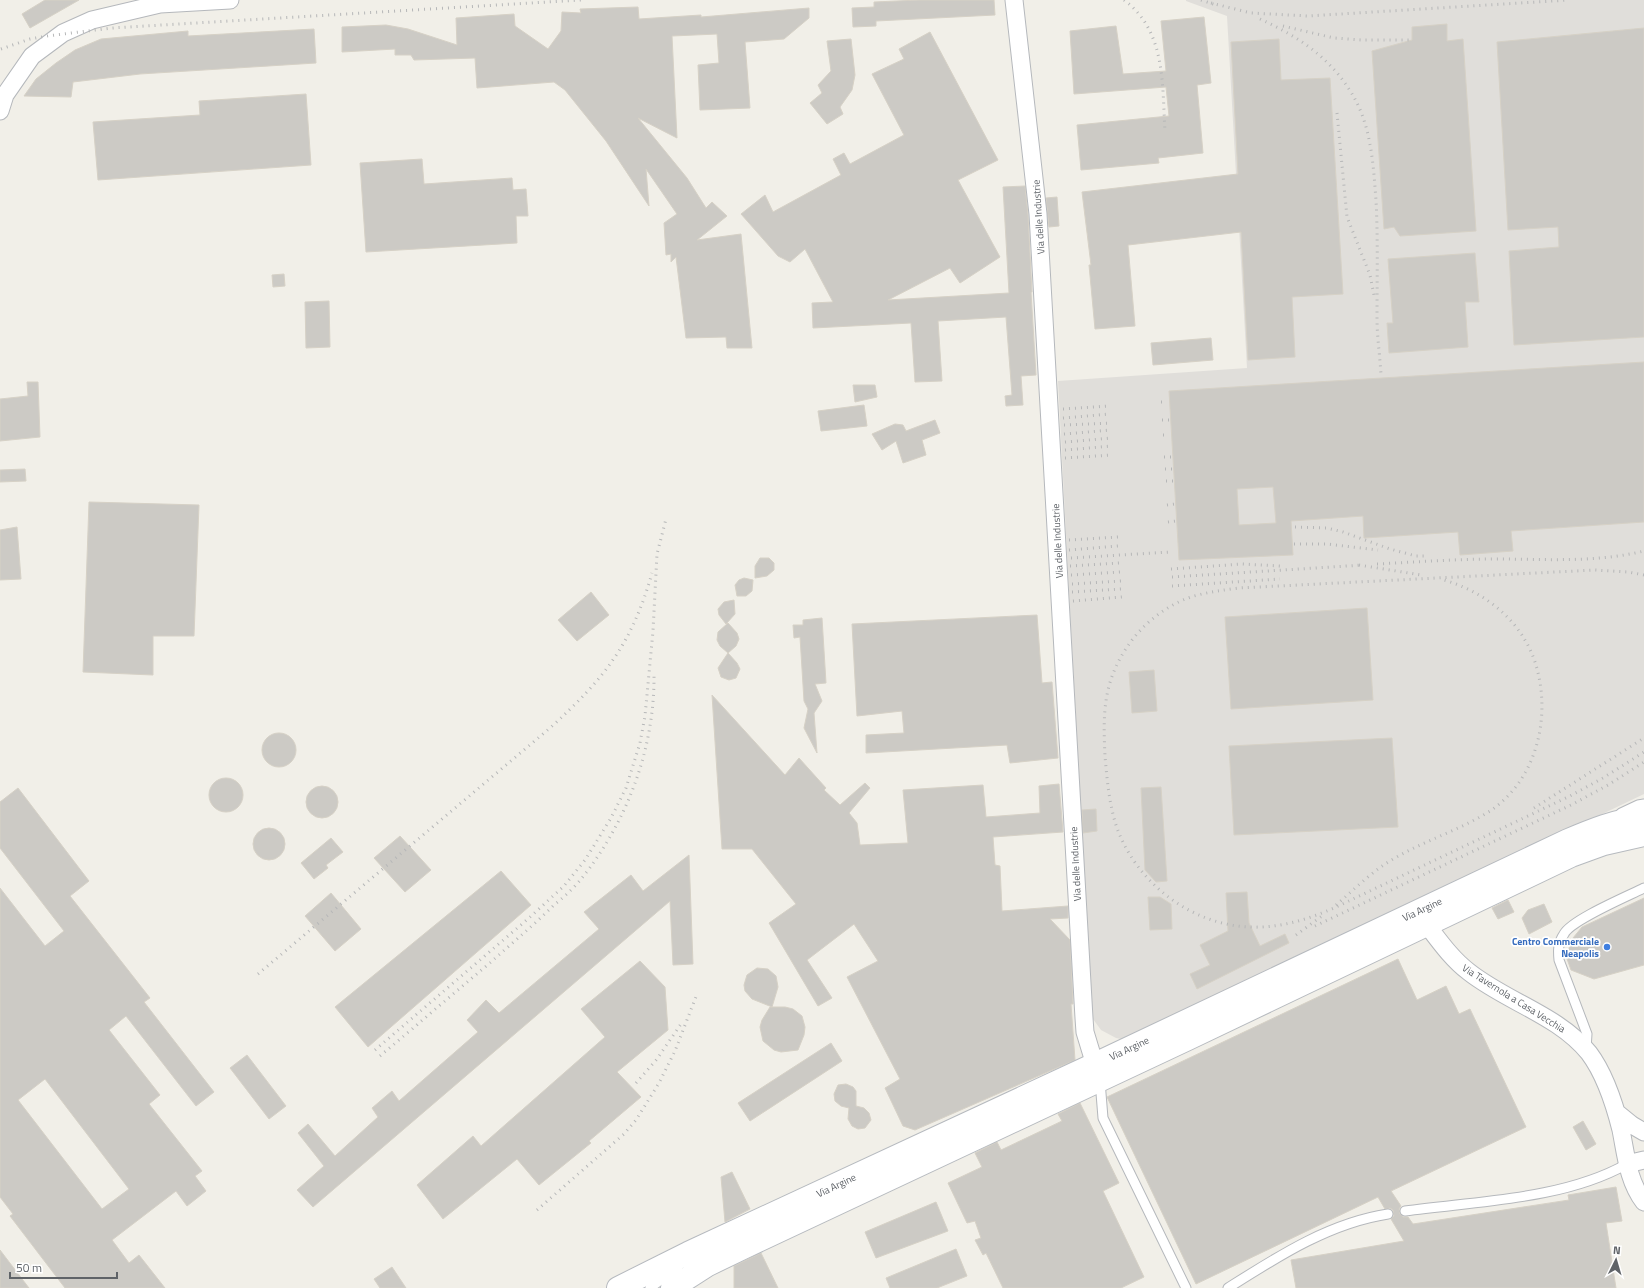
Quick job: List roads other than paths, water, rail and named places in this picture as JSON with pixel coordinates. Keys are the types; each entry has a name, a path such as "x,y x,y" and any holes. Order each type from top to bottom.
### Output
{"street":[{"path":"0,111 5,95 32,56 63,33 92,20 160,4 230,0"},
{"name":"Via delle Industrie","path":"1014,0 1038,214 1085,1032 1097,1072"},
{"name":"Via Argine","path":"672,1288 708,1265 1097,1072 1423,918 1587,832 1623,820 1644,817"},
{"name":"Via Argine","path":"1423,918 1571,856 1604,844 1644,835"},
{"name":"Via Tavernola a Casa Vecchia","path":"1423,918 1453,959 1470,973 1567,1031 1586,1049 1600,1070 1616,1112 1627,1164 1634,1186 1644,1202"},
{"name":"Via Argine","path":"618,1288 703,1246 1097,1072"},
{"path":"1616,1112 1632,1125 1644,1132"},
{"path":"1627,1164 1644,1160"},
{"path":"1627,1164 1637,1173 1644,1184"}],"lane":[{"path":"1587,832 1632,808 1644,804"},
{"path":"1586,1049 1587,1034 1559,960 1558,948 1564,932 1581,919 1644,888"},
{"path":"1097,1072 1103,1118 1186,1288"},
{"path":"1405,1211 1551,1192 1609,1174 1627,1164"},
{"path":"1228,1288 1287,1250 1351,1222 1388,1214"},
{"path":"650,1288 660,1282 703,1246"}],"railway":[{"path":"1,49 30,39 112,28 581,0"},
{"path":"1124,0 1138,13 1148,27 1155,43 1162,77 1165,131"},
{"path":"1201,0 1216,5"},
{"path":"1211,3 1251,13 1308,16 1569,0"},
{"path":"1260,19 1298,39 1331,66 1349,89 1362,115 1370,142 1374,171 1377,244 1377,325 1381,375"},
{"path":"1283,26 1334,38 1362,40 1412,40"},
{"path":"1337,113 1347,217 1370,275 1374,295"},
{"path":"1161,402 1166,402"},
{"path":"1063,409 1109,406"},
{"path":"1063,418 1110,414"},
{"path":"1162,420 1169,420"},
{"path":"1064,425 1110,423"},
{"path":"1064,434 1111,430"},
{"path":"1163,435 1169,435"},
{"path":"1065,442 1112,438"},
{"path":"1065,450 1112,446"},
{"path":"1065,458 1112,455"},
{"path":"1164,457 1171,457"},
{"path":"1165,469 1172,469"},
{"path":"1166,481 1173,481"},
{"path":"1167,505 1175,504"},
{"path":"375,1050 529,918 564,886 585,860 611,818 626,788 640,743 645,716 653,631 657,554 666,519"},
{"path":"1168,522 1176,521"},
{"path":"1295,527 1327,528 1343,532 1390,549 1416,556 1428,556"},
{"path":"1069,540 1118,537"},
{"path":"1294,544 1327,544 1378,550"},
{"path":"1069,550 1118,546"},
{"path":"1377,564 1481,559 1589,559 1626,555 1644,551"},
{"path":"1071,558 1170,552"},
{"path":"1070,566 1119,563"},
{"path":"1171,569 1242,564 1281,566"},
{"path":"1359,565 1421,575"},
{"path":"1172,577 1363,565"},
{"path":"1644,575 1628,572 1595,570 1239,588 1194,596 1164,610 1151,620 1129,645 1120,659 1108,690 1105,706 1104,731 1110,800 1114,817 1125,847 1138,867 1172,900 1192,912 1214,921 1237,926 1261,927 1299,921 1334,908 1570,796 1603,778 1644,752"},
{"path":"1071,575 1120,572"},
{"path":"258,974 550,728 586,693 614,659 625,640 644,598 652,573"},
{"path":"1172,586 1280,579"},
{"path":"1336,905 1387,863 1419,846 1479,818 1490,811 1506,798 1520,782 1530,764 1537,744 1541,724 1542,703 1540,682 1535,662 1529,647 1521,633 1500,610 1474,592 1444,580"},
{"path":"1072,584 1121,581"},
{"path":"1072,592 1121,589"},
{"path":"1073,601 1122,597"},
{"path":"380,1056 491,962 565,896 582,878 598,856 613,832 636,782 650,728 654,673"},
{"path":"1534,808 1644,738"},
{"path":"1315,926 1571,805 1608,785 1644,762"},
{"path":"1296,935 1322,916"},
{"path":"537,1210 624,1134 636,1120 659,1083 675,1051 697,994"},
{"path":"636,1083 657,1059 683,1021"}],"place":[{"name":"Centro Commerciale Neapolis","path":"1607,947"}]}
